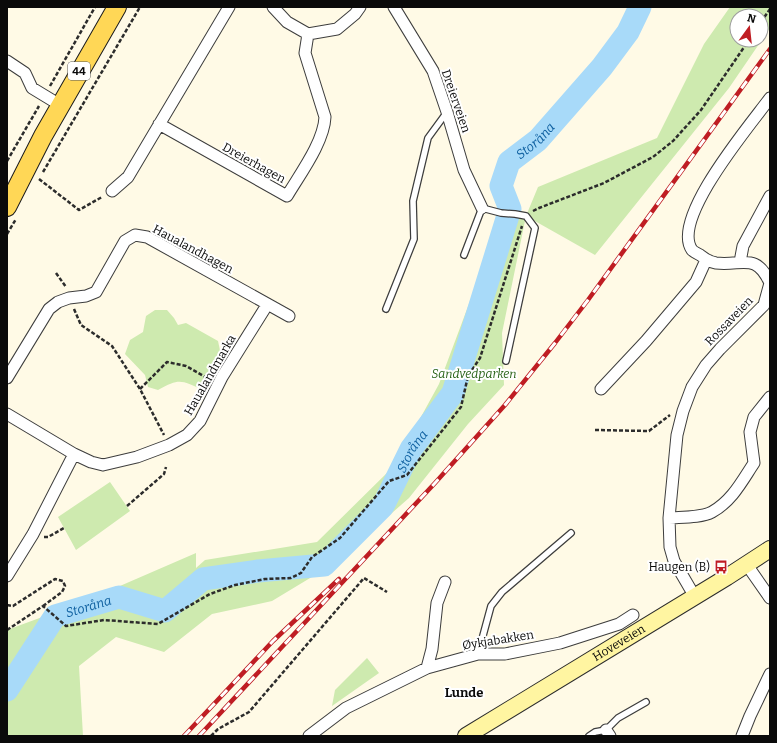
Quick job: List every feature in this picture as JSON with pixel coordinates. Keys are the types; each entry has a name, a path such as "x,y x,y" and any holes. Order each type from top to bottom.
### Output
{"main road":[{"name":"44","path":"7,190 43,136 117,7"},
{"name":"44","path":"12,211 43,136"},
{"name":"Hoveveien","path":"466,736 695,597 770,549"}],"street":[{"path":"112,191 128,177 229,7"},
{"path":"273,7 287,22 308,34 337,29 360,7"},
{"name":"Dreierveien","path":"394,7 432,71 447,112 464,170 482,208"},
{"name":"Dreierhagen","path":"159,124 287,196 313,151 324,125 325,117 305,53 308,34"},
{"path":"7,61 25,74 32,88 60,105"},
{"path":"600,389 646,341 696,282 706,260 692,250 688,237 691,220 702,193 715,172 770,98"},
{"path":"740,262 743,246 770,196"},
{"name":"Haualandhagen","path":"7,378 48,309 58,302 69,298 86,296 96,292 125,241 135,235 147,237 289,316"},
{"name":"Rossaveien","path":"695,597 674,561 670,547 669,518 677,434 692,387 706,364 764,305 770,283 765,273 754,263 716,263 706,260"},
{"name":"Haualandmarka","path":"7,414 74,454 91,462 103,464 136,458 169,445 187,435 200,421 218,384 267,305"},
{"path":"669,518 712,513 731,498 754,463 750,432 754,417 770,397"},
{"path":"7,576 32,534 74,454"},
{"path":"747,565 770,598"},
{"path":"427,668 432,649 437,603 445,582"},
{"name":"Øykjabakken","path":"309,736 346,708 427,668 478,654 506,654 560,643 619,624 634,615"},
{"path":"742,736 770,674"}],"lane":[{"path":"386,309 414,240 413,201 428,138 447,112"},
{"path":"464,255 482,208 501,213 526,216 535,228 506,361"},
{"path":"478,654 491,606 502,592 572,533"},
{"path":"589,736 595,732 608,733 618,718 646,702"}],"path":[{"path":"7,161 95,7"},
{"path":"43,172 140,7"},
{"path":"43,606 50,611 60,623 66,626 104,620 158,624 210,594 235,585 265,579 290,578 300,573 312,557 340,538 389,481 407,474 461,407 468,376 480,358 496,304 509,269 516,242 526,216 540,208 604,183 653,157 673,141 701,110 744,48"},
{"path":"36,185 39,179 79,210 112,191"},
{"path":"7,234 12,211"},
{"path":"56,273 67,288 69,298 81,325 112,346 140,389 169,445"},
{"path":"140,389 167,362 186,366 218,384"},
{"path":"595,430 650,431 671,414"},
{"path":"127,506 164,474 166,467"},
{"path":"32,534 40,537 48,537 64,528"},
{"path":"211,736 218,729 249,712 364,578 387,592"},
{"path":"7,605 13,606 55,579 63,581 65,586 62,592 7,630"}],"green space":[{"path":"770,7 769,29 769,8 729,8"},
{"path":"729,8 729,48 756,48 729,88 595,255 526,216 538,187 657,138 704,44"},
{"name":"Sandvedparken","path":"526,216 502,333 504,385 468,424 409,498 335,563 272,601 212,614 164,652 116,637 79,666 83,736 7,736 7,630 83,602 196,553 196,568 205,560 317,542 394,466 439,384 500,221"},
{"path":"155,310 167,310 178,325 186,323 218,341 222,360 204,390 181,382 172,383 158,390 148,387 145,375 125,354 130,340 143,332 146,316"},
{"path":"110,482 130,511 76,550 58,517"},
{"path":"367,658 379,673 332,706 335,690"}],"waterway":[{"name":"Storåna","path":"7,690 55,616 119,597 165,611 203,579 258,571 324,565 383,506 411,449 453,393 510,209 501,186 509,162 538,140 602,67 628,32 640,7"}],"railway":[{"path":"199,736 435,483 505,405 588,300 770,49"},
{"path":"184,736 273,641 339,579"}],"place":[{"name":"Haugen (B)","path":"721,567"}],"district":[{"name":"Lunde","path":"464,692"}]}
